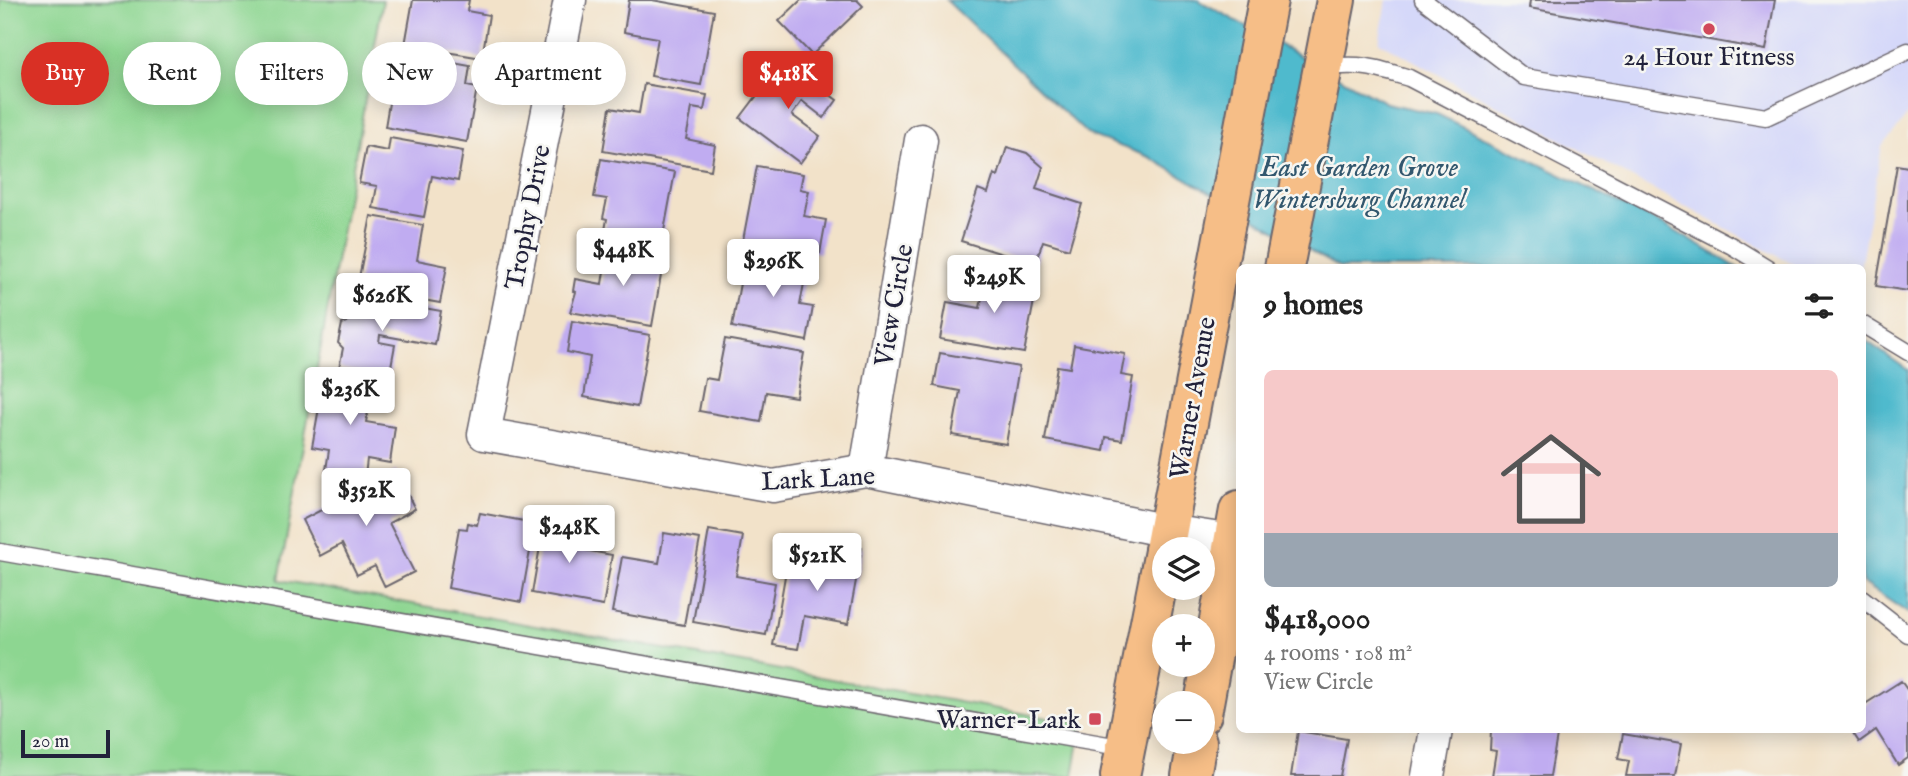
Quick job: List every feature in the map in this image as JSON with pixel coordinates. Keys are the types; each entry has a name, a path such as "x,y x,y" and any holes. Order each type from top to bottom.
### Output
{"main road":[{"path":"1310,0 1324,68"},
{"path":"1285,259 1336,0"},
{"name":"Warner Avenue","path":"1166,537 1265,15"},
{"path":"1206,691 1236,526"},
{"name":"Warner Avenue","path":"1123,762 1154,600"},
{"path":"1191,776 1195,754"}],"street":[{"name":"Trophy Drive","path":"484,434 570,0"},
{"name":"View Circle","path":"866,470 921,140"},
{"name":"Lark Lane","path":"484,434 773,485 866,470 1152,541"},
{"name":"Lark Lane","path":"1193,537 1236,526"},
{"path":"1428,776 1435,733"}],"lane":[{"path":"1423,0 1524,77 1766,117 1908,51"},
{"path":"1324,68 1348,64 1384,70 1409,78 1719,239 1761,264"},
{"path":"1866,326 1908,352"},
{"path":"0,552 1123,762"},
{"path":"1866,601 1908,634"}],"shaded area":[{"path":"1387,0 1908,0 1908,115 1882,146 1861,264 1793,264 1379,42"}],"green space":[{"path":"0,0 383,0 375,42 362,42 362,105 364,105 279,580 1082,724 1073,776 0,776"}],"water":[{"name":"East Garden Grove Wintersburg Channel","path":"946,0 1198,0 1386,103 1437,114 1668,227 1731,264 1333,264 1149,157 1087,134"},
{"path":"1866,341 1908,370 1908,613 1866,585"}],"building":[{"path":"413,0 469,0 467,11 489,15 485,42 471,42 471,56 457,54 457,42 406,42"},
{"path":"629,0 652,0 714,11 701,85 651,76 658,38 624,32"},
{"path":"801,0 857,0 863,6 812,55 779,21"},
{"name":"24 Hour Fitness","path":"1530,0 1775,0 1766,50 1529,8"},
{"path":"783,61 837,100 824,118 802,101 792,115 820,136 800,163 740,118"},
{"path":"457,64 470,66 467,86 471,87 471,105 474,105 467,142 385,127 389,105 457,105"},
{"path":"644,84 707,95 704,110 692,108 686,139 715,145 711,170 603,151 610,108 639,113"},
{"path":"390,138 463,151 458,181 432,176 424,217 373,208 377,186 359,183 366,147 388,151"},
{"path":"1007,147 1027,153 1043,167 1036,189 1082,204 1069,249 1043,241 1035,264 961,241 978,189 988,193 994,174 998,176"},
{"path":"601,159 675,172 661,247 604,236 607,219 603,218 607,199 594,197"},
{"path":"1897,165 1908,167 1908,291 1876,286"},
{"path":"757,166 803,174 800,189 809,191 804,216 826,220 820,253 743,240"},
{"path":"371,216 423,225 417,260 447,266 440,303 357,288"},
{"path":"619,245 665,253 652,326 570,312 576,292 573,291 575,279 602,284 606,258 616,260"},
{"path":"745,256 807,267 800,305 813,307 807,341 732,327"},
{"path":"987,271 1038,280 1024,353 940,339 947,302 980,308"},
{"path":"353,295 441,311 435,345 380,335 379,342 395,345 389,377 339,368 343,348 338,343 342,324 347,322"},
{"path":"572,321 650,335 637,407 584,397 590,357 567,352"},
{"path":"725,339 804,353 796,397 766,392 761,422 699,411 705,378 717,380"},
{"path":"1074,345 1125,354 1121,375 1133,377 1122,440 1106,437 1104,451 1045,440 1057,366 1070,368"},
{"path":"940,353 1019,367 1006,444 952,435 960,391 934,386"},
{"path":"325,374 374,382 366,422 395,427 390,463 367,459 365,476 326,470 329,450 312,447"},
{"path":"396,471 415,509 389,523 414,572 385,587 375,566 357,575 342,544 320,556 302,520"},
{"path":"546,512 578,518 573,548 612,555 603,606 532,593"},
{"path":"480,513 535,523 521,602 448,588 459,528 467,529 468,523 477,525"},
{"path":"709,530 743,536 736,576 775,583 766,635 693,622"},
{"path":"664,533 700,539 684,625 612,612 622,557 659,563"},
{"path":"834,543 862,548 848,624 804,616 798,649 773,645 788,559 829,567"},
{"path":"1901,681 1908,691 1908,758 1898,765 1876,730 1859,742 1853,733 1866,733 1866,703"},
{"path":"1298,733 1347,739 1340,776 1291,776"},
{"path":"1491,733 1557,733 1550,776 1492,776 1496,751 1490,750"},
{"path":"1623,734 1681,744 1675,776 1626,776 1629,761 1618,759"}],"place":[{"name":"24 Hour Fitness","path":"1709,29"},
{"name":"Warner-Lark","path":"1095,719"}]}
